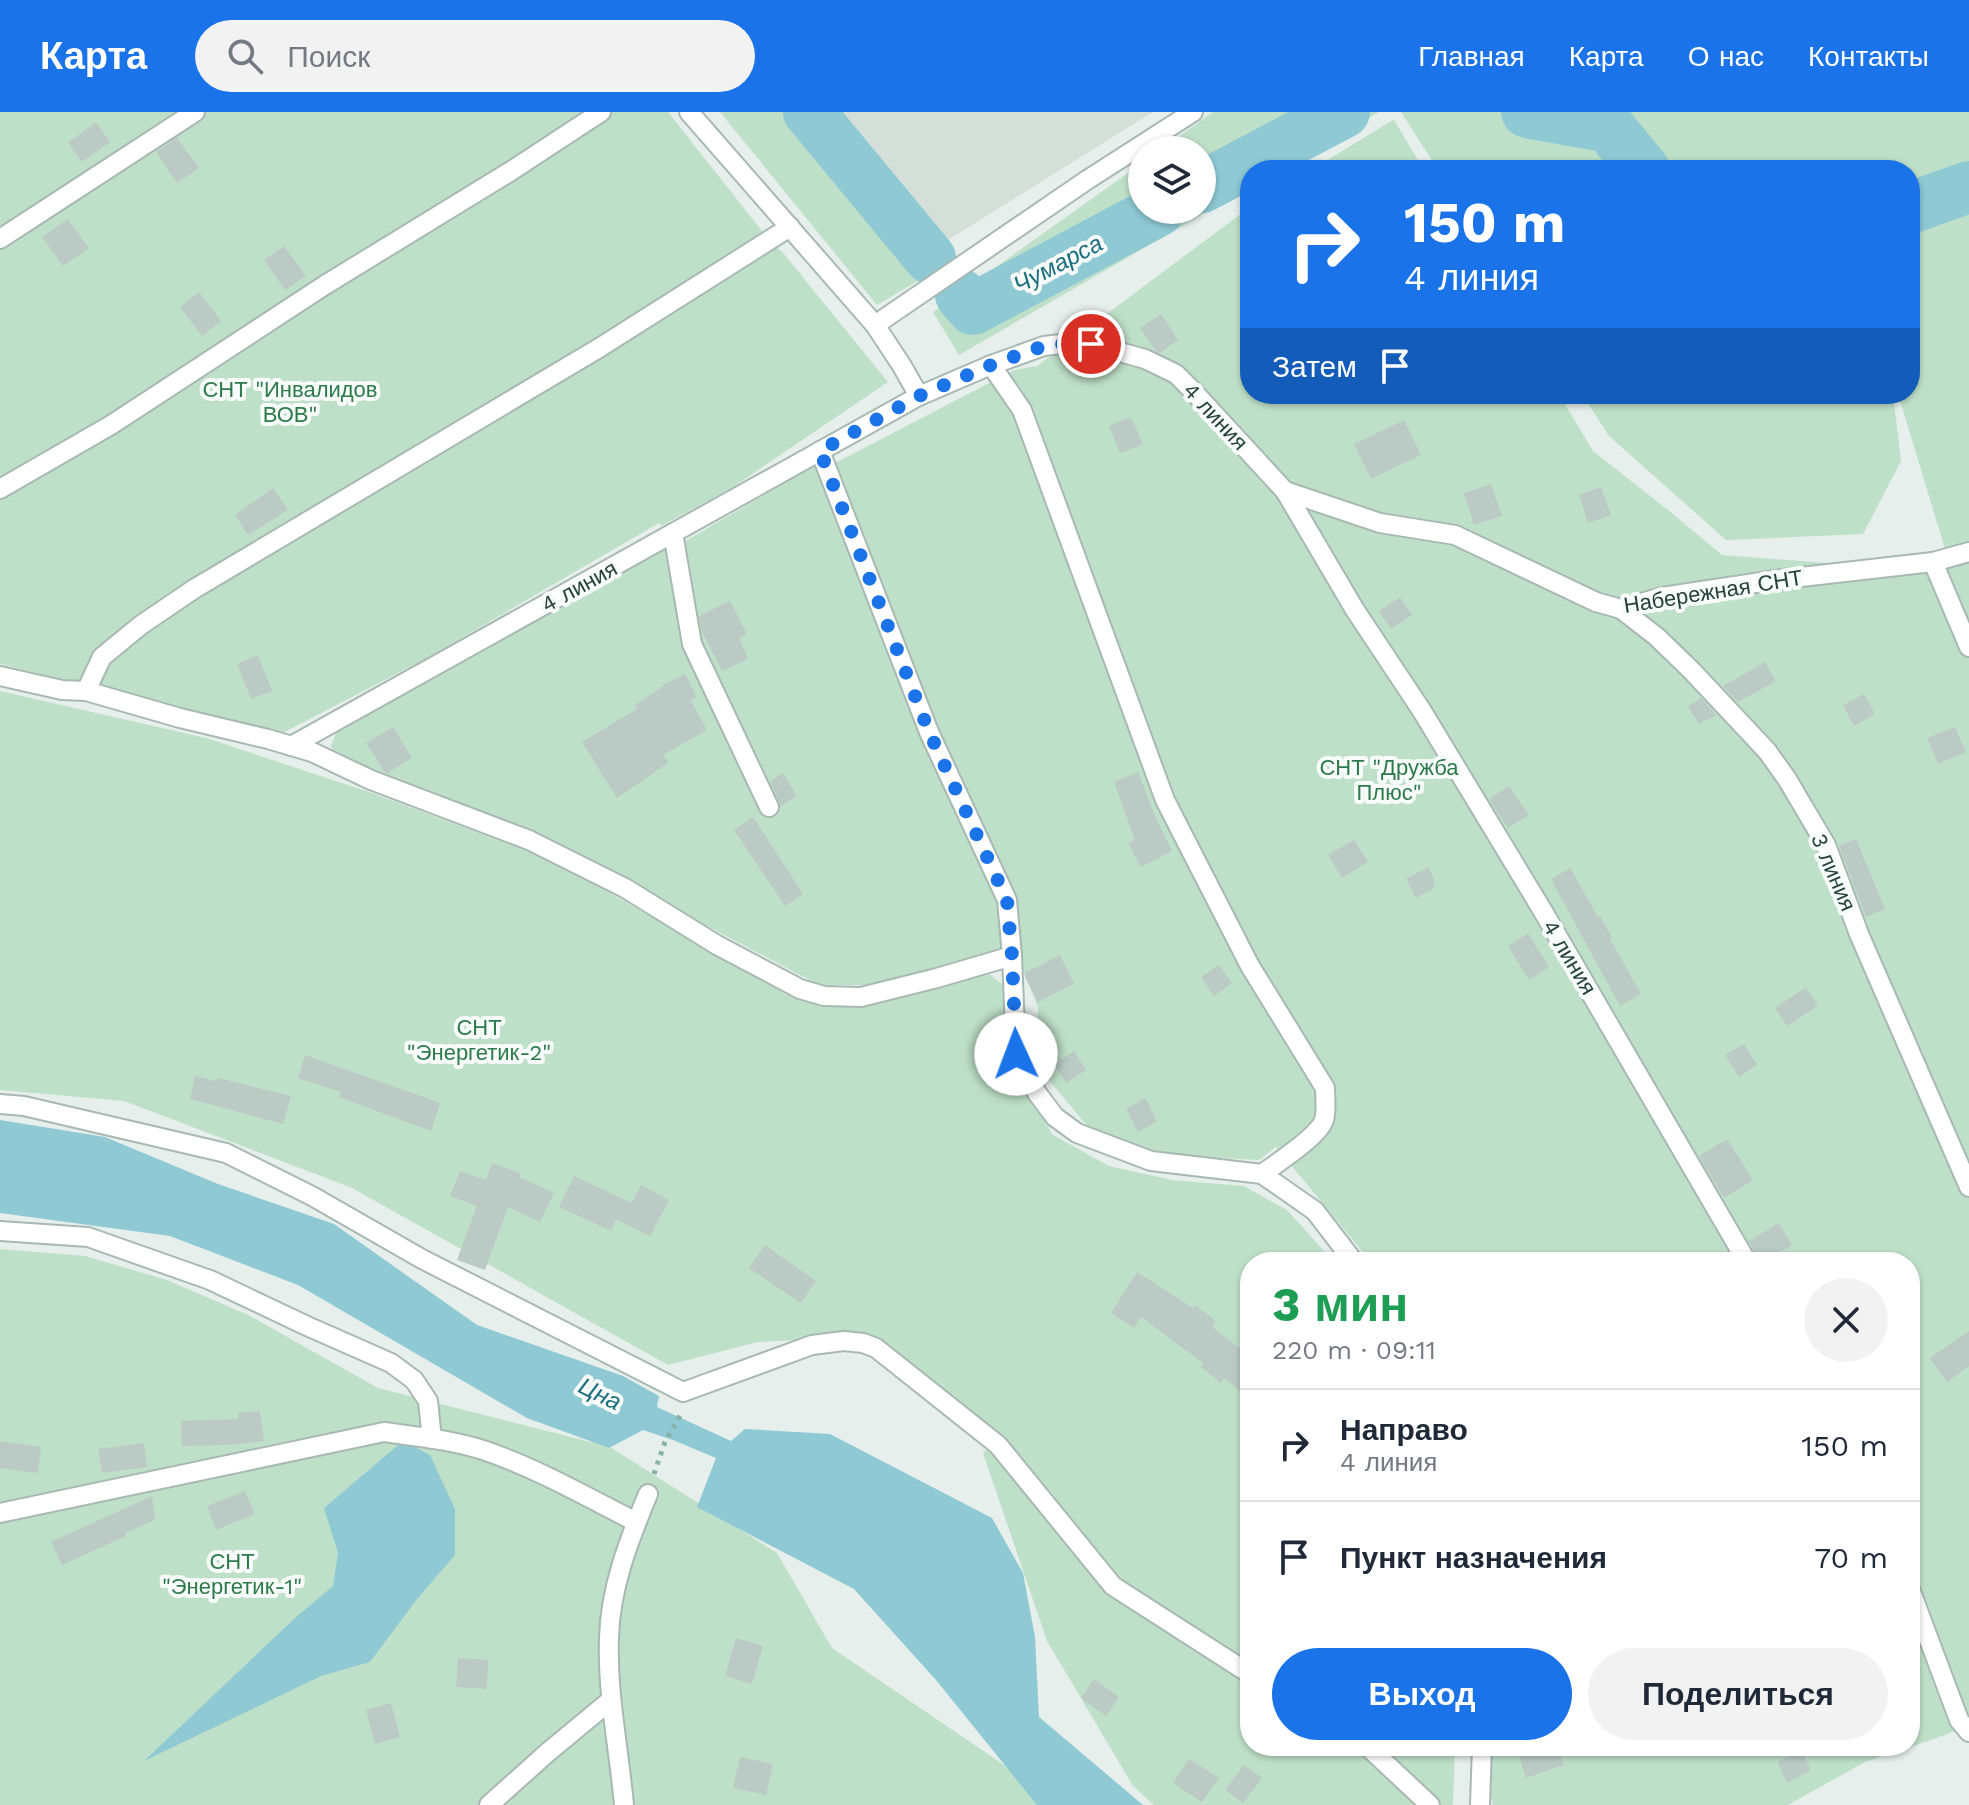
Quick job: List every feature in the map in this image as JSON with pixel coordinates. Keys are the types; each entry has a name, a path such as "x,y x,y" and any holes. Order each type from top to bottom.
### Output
{"lane":[{"path":"0,239 195,112"},
{"path":"0,489 111,425 325,285 601,112"},
{"path":"689,112 875,325 919,396"},
{"path":"875,325 1087,180 1193,112"},
{"path":"86,691 102,657 141,625 194,589 599,348 790,227"},
{"name":"4 линия","path":"291,746 919,396 1044,346 1091,344 1145,359 1176,374 1285,491 1355,610 1422,711 1544,913 1741,1252"},
{"path":"991,365 1022,410 1165,800 1250,966 1325,1088 1326,1110 1323,1123 1316,1133 1262,1174"},
{"path":"820,451 929,732 1007,900 1016,1054 1037,1093 1055,1117 1077,1133 1151,1161 1262,1174 1315,1211 1346,1252"},
{"name":"Набережная СНТ","path":"1285,491 1380,523 1455,535 1596,602 1621,609 1676,595 1933,562 1969,552"},
{"path":"673,533 692,644 769,807"},
{"path":"1933,562 1969,647"},
{"name":"3 линия","path":"1621,609 1657,637 1692,671 1767,751 1787,779 1826,845 1859,934 1969,1187"},
{"path":"0,676 62,690 86,691 312,752 371,780 529,840 625,888 717,945 800,989 824,996 861,997 1012,956"},
{"path":"0,1104 24,1106 226,1153 312,1196 422,1259 683,1392 812,1345 844,1341 876,1348 998,1445 1113,1586 1240,1668"},
{"path":"0,1231 88,1237 210,1280 391,1363 414,1380 428,1401 432,1439"},
{"path":"0,1513 384,1432 485,1450 636,1522"},
{"path":"624,1805 611,1700 608,1636 616,1581 648,1494"},
{"path":"1920,1614 1964,1726"},
{"path":"489,1805 611,1700"},
{"path":"1378,1756 1430,1805"},
{"path":"1480,1805 1482,1756"}],"path":[{"path":"648,1494 665,1442 681,1414"}],"shaded area":[{"path":"836,112 1153,112 943,243"}],"green space":[{"name":"СНТ \"Инвалидов ВОВ\"","path":"0,112 668,112 888,382 730,489 661,526 659,523 427,658 275,737 0,664"},
{"path":"720,112 825,112 948,263 877,305"},
{"path":"1213,112 1379,112 1296,160 1240,160 1240,193 1216,207 1216,136 1180,136"},
{"path":"1401,112 1969,112 1969,207 1920,218 1920,160 1432,160"},
{"path":"1393,120 1418,160 1327,160"},
{"path":"1128,173 1128,224 1186,224 959,355 933,312"},
{"name":"СНТ \"Дружба Плюс\"","path":"1969,211 1969,1725 1920,1744 1920,1252 1363,1252 1276,1147 1259,1160 1152,1155 1093,1133 1049,1080 1035,1055 1038,1007 1017,957 998,954 869,985 819,985 508,821 337,757 331,746 338,728 662,546 667,552 815,465 818,472 1014,370 1037,366 1240,214 1240,404 1565,404 1593,451 1722,555 1839,564 1894,562 1945,549 1901,404 1920,404 1920,220"},
{"path":"1588,404 1894,404 1901,461 1863,534 1726,540 1609,436"},
{"name":"СНТ \"Энергетик-2\"","path":"0,691 206,738 369,792 555,861 787,995 844,1003 877,1002 989,974 1007,988 1007,1061 1053,1135 1109,1166 1172,1180 1244,1186 1287,1210 1325,1252 1240,1252 1240,1756 1455,1756 1453,1805 1154,1805 1133,1786 1047,1641 983,1453 995,1442 869,1337 758,1342 668,1365 352,1188 124,1101 0,1090"},
{"name":"СНТ \"Энергетик-1\"","path":"0,1249 85,1256 167,1280 248,1315 378,1388 610,1447 777,1553 832,1648 1048,1795 1049,1805 0,1805"},
{"name":"СНТ \"Дружба Плюс\"","path":"1491,1756 1883,1756 1865,1762 1788,1805 1493,1805 1489,1787"}],"water":[{"name":"Цна","path":"0,1120 105,1137 218,1184 334,1224 477,1325 623,1376 659,1396 657,1407 731,1441 745,1429 830,1434 992,1518 1023,1573 1035,1637 1039,1717 1143,1805 1037,1805 936,1680 854,1589 697,1507 716,1458 643,1430 609,1448 527,1418 298,1285 170,1236 0,1213"},
{"path":"403,1441 430,1455 455,1509 455,1555 370,1662 321,1676 144,1761 333,1586 338,1553 324,1508"}],"building":[{"path":"96,122 110,142 82,162 68,143"},
{"path":"177,138 199,168 177,183 156,152"},
{"path":"68,219 89,248 63,266 42,237"},
{"path":"284,246 306,276 285,290 264,260"},
{"path":"199,292 221,321 202,336 180,307"},
{"path":"1161,314 1178,340 1160,353 1140,328"},
{"path":"1131,417 1143,444 1120,453 1109,426"},
{"path":"1404,420 1421,455 1371,479 1354,444"},
{"path":"1491,484 1502,516 1474,525 1464,493"},
{"path":"1601,487 1611,515 1588,523 1579,495"},
{"path":"273,488 288,510 248,535 235,515"},
{"path":"1400,597 1412,615 1391,629 1379,611"},
{"path":"730,601 747,634 739,638 748,659 722,671 702,632 699,616"},
{"path":"258,655 272,691 251,699 237,664"},
{"path":"1765,662 1776,681 1738,702 1723,686"},
{"path":"685,674 697,697 690,700 707,730 663,755 668,763 617,798 582,742 637,709 635,705 663,685"},
{"path":"1864,694 1875,714 1854,726 1843,705"},
{"path":"1701,698 1716,715 1699,724 1688,706"},
{"path":"393,727 412,758 387,773 366,743"},
{"path":"1955,727 1966,752 1938,764 1927,738"},
{"path":"1138,772 1172,851 1141,867 1128,843 1135,840 1114,782"},
{"path":"783,773 797,796 781,806 770,781"},
{"path":"1509,786 1529,815 1508,828 1489,799"},
{"path":"753,817 803,894 785,906 734,830"},
{"path":"1856,839 1885,909 1866,917 1839,846"},
{"path":"1354,840 1368,862 1342,878 1328,855"},
{"path":"1428,867 1434,879 1434,888 1416,898 1406,879"},
{"path":"1570,868 1612,937 1610,939 1641,994 1620,1006 1551,879"},
{"path":"1528,933 1549,967 1529,980 1508,946"},
{"path":"1060,955 1074,984 1038,1002 1025,973"},
{"path":"1219,965 1232,983 1214,996 1201,977"},
{"path":"1806,987 1818,1006 1787,1026 1775,1008"},
{"path":"1744,1044 1757,1065 1739,1077 1725,1055"},
{"path":"1074,1051 1086,1070 1066,1083 1054,1064"},
{"path":"305,1055 440,1103 431,1131 339,1097 341,1092 298,1078"},
{"path":"195,1076 217,1081 218,1078 291,1096 283,1124 190,1099"},
{"path":"1145,1098 1157,1121 1138,1132 1126,1109"},
{"path":"1727,1139 1753,1180 1724,1198 1699,1156"},
{"path":"492,1163 520,1173 519,1177 554,1193 540,1222 508,1207 485,1270 457,1260 477,1206 450,1196 460,1171 486,1180"},
{"path":"574,1176 632,1203 641,1185 669,1200 650,1236 616,1219 611,1231 559,1207"},
{"path":"1779,1223 1792,1245 1780,1252 1754,1252 1749,1241"},
{"path":"765,1245 816,1281 801,1303 749,1268"},
{"path":"1137,1272 1193,1308 1195,1305 1216,1321 1212,1327 1240,1348 1240,1391 1224,1378 1221,1383 1201,1367 1203,1363 1141,1317 1134,1328 1111,1313"},
{"path":"1969,1331 1969,1366 1947,1382 1930,1358"},
{"path":"260,1411 264,1441 182,1446 181,1421 238,1419 238,1413"},
{"path":"0,1441 41,1447 38,1473 0,1468"},
{"path":"144,1443 147,1467 102,1473 98,1449"},
{"path":"245,1491 255,1514 216,1530 207,1506"},
{"path":"152,1496 155,1520 62,1565 51,1542"},
{"path":"736,1638 763,1646 752,1684 725,1676"},
{"path":"458,1658 488,1660 487,1689 456,1687"},
{"path":"1094,1679 1119,1697 1106,1716 1081,1698"},
{"path":"391,1703 400,1737 375,1744 366,1710"},
{"path":"1519,1756 1561,1756 1564,1765 1526,1778"},
{"path":"1789,1756 1804,1756 1811,1770 1787,1783 1777,1762"},
{"path":"740,1757 773,1764 766,1795 733,1788"},
{"path":"1189,1759 1219,1778 1202,1802 1173,1783"},
{"path":"1244,1765 1262,1778 1243,1803 1225,1790"}],"waterway":[{"name":"Чумарса","path":"809,112 930,258"},
{"name":"Чумарса","path":"1253,160 1344,112"},
{"name":"Чумарса","path":"1527,112 1609,127 1636,160"},
{"name":"Чумарса","path":"1216,180 1240,167"},
{"name":"Чумарса","path":"1920,204 1969,187"},
{"name":"Чумарса","path":"961,295 973,309 1133,224"}],"route":[{"path":"1016,1054 1007,900 929,732 820,451 919,396 991,365 1044,346 1091,344"}]}
